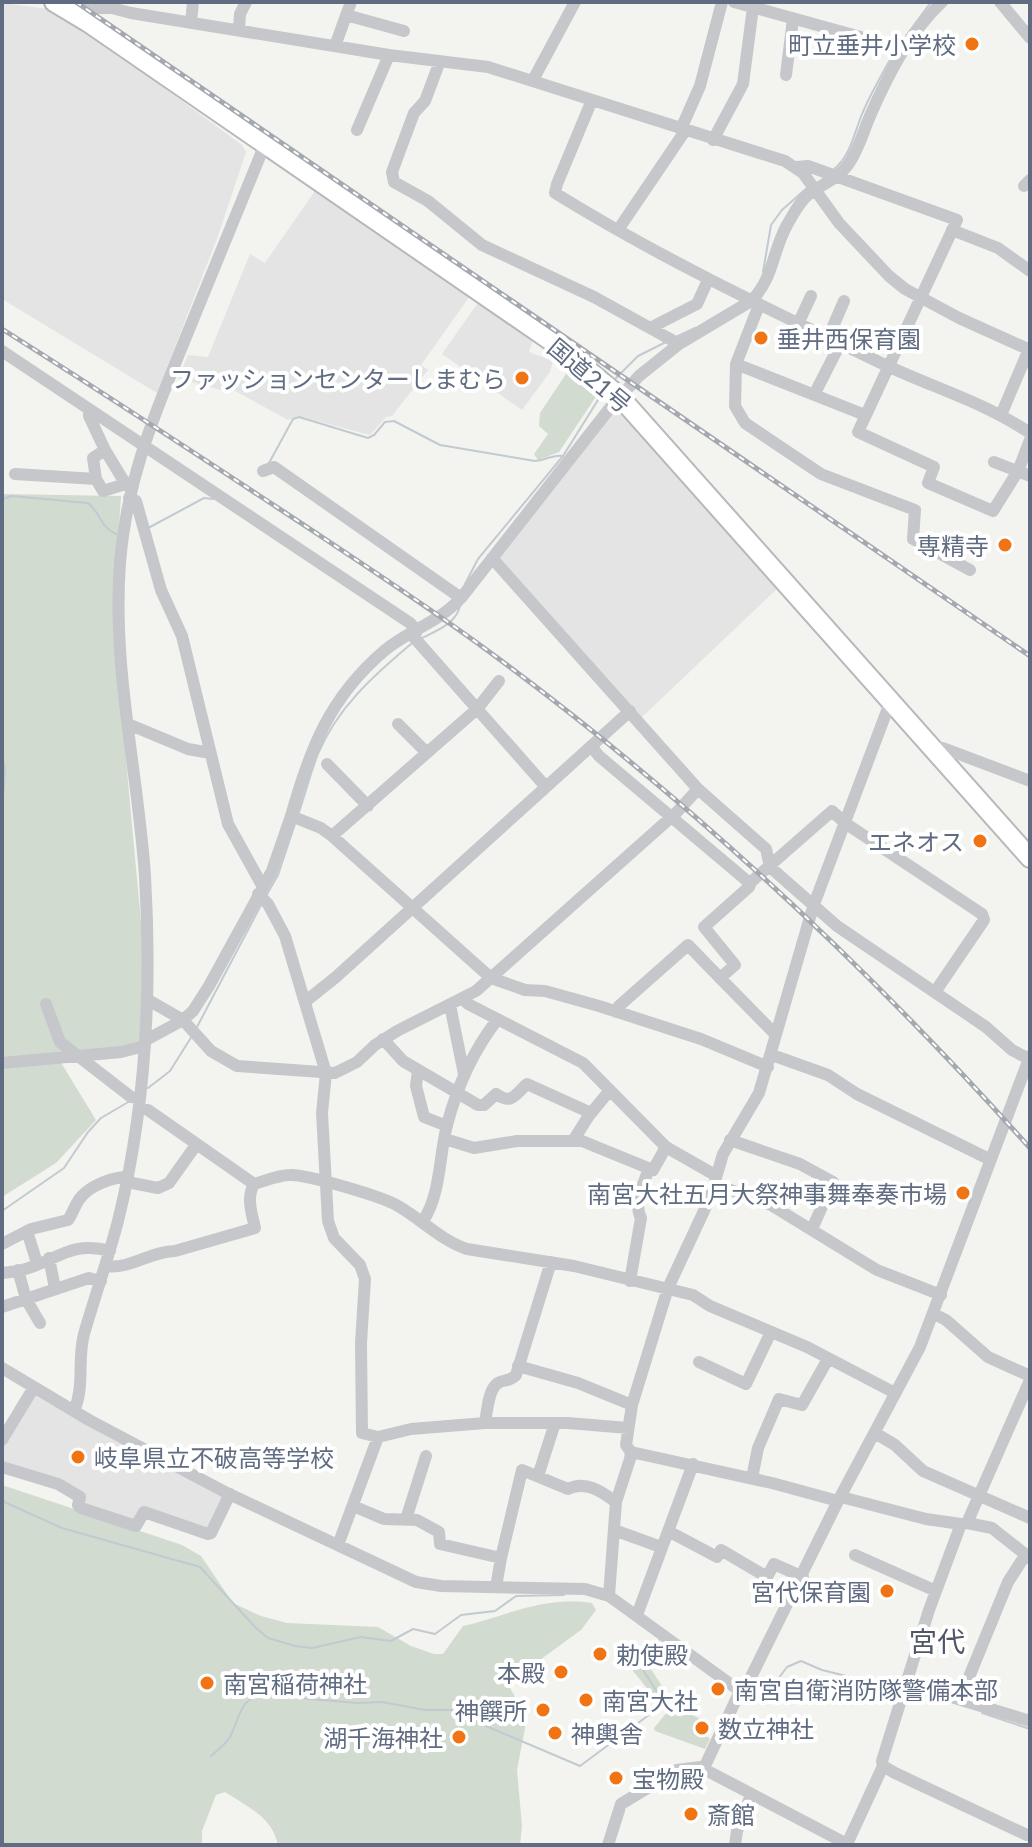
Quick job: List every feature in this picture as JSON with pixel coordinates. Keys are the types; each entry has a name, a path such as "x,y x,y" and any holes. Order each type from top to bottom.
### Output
{"highway":[{"name":"国道21号","path":"54,2 564,350 620,397 1030,858"}],"street":[{"path":"68,2 80,8 108,5 132,8 191,23 389,55 488,67 785,161 797,167 839,223 889,276 922,299 1030,350 1001,415"},
{"path":"191,23 193,2"},
{"path":"239,30 240,14 246,2"},
{"path":"533,80 575,2"},
{"path":"618,230 683,130 700,86 722,2"},
{"path":"734,2 904,49"},
{"path":"2,1063 121,1052 191,1028 209,986 263,895 296,818 306,764 326,719 338,702 386,649 443,616 461,598 639,376 679,344 749,300 769,279 781,236 805,197 812,186 837,176 848,165 890,73 904,49 942,2"},
{"path":"1000,2 1030,38"},
{"path":"713,140 743,84 753,7"},
{"path":"335,46 348,8 404,31"},
{"path":"786,75 793,19"},
{"path":"357,130 389,55"},
{"path":"440,61 425,101 414,113 392,172 394,182 428,201 482,245 583,291 679,344"},
{"path":"592,100 555,193 708,280 840,344 1001,415 1030,433"},
{"path":"74,1411 82,1386 80,1361 83,1338 106,1266 127,1179 140,1104 146,1043 145,874 118,607 129,482 265,144"},
{"path":"797,167 808,166 957,220 858,432 934,467 928,483 993,511 1024,474 1030,440"},
{"path":"952,230 998,248 1030,271"},
{"path":"650,328 697,304 708,280"},
{"path":"798,324 811,296"},
{"path":"749,300 736,364 735,406 745,423 821,474 915,510 913,539 970,570"},
{"path":"828,338 844,301"},
{"path":"815,393 840,344"},
{"path":"2,351 397,614 546,787"},
{"path":"736,364 865,415"},
{"path":"89,411 105,450 129,482"},
{"path":"105,450 93,458 96,479 103,491 129,482"},
{"path":"994,462 1024,474"},
{"path":"263,471 274,467 461,598"},
{"path":"15,474 96,479"},
{"path":"129,498 136,501 161,590 182,636 228,824 285,936 326,1073 322,1113 328,1221 334,1238 360,1265 365,1279 361,1343 362,1433 378,1437 411,1429 485,1423 555,1423 628,1428"},
{"path":"492,558 698,789 766,849 770,867 813,907 986,1027 1012,1050 1029,1057 934,1314 803,1577 747,1685 740,1691 704,1768"},
{"path":"332,836 477,709 499,681"},
{"path":"891,700 813,907 759,1093 730,1140 696,1232 668,1288 632,1405 626,1445 631,1452 926,1519 992,1528 1028,1556 1008,1582 960,1699"},
{"path":"306,1001 630,711"},
{"path":"128,724 188,749 210,753"},
{"path":"398,724 427,753"},
{"path":"591,746 599,756 751,882"},
{"path":"934,749 943,748 1030,781"},
{"path":"327,764 368,806"},
{"path":"148,1000 191,1028 211,1051 237,1066 335,1073 357,1062 383,1039 463,999 491,978 671,817 698,789"},
{"path":"720,978 735,965 704,927 832,811 845,823 982,914 984,920 935,992"},
{"path":"296,818 332,836 491,978 525,990 545,991 616,1012 770,1061 828,1075 857,1094 989,1159"},
{"path":"616,1012 688,945 776,1035"},
{"path":"463,999 497,1020 583,1063 666,1147 715,1179 771,1205 877,1270 941,1295"},
{"path":"46,1004 60,1042 75,1056 254,1184"},
{"path":"450,1005 464,1074"},
{"path":"423,1221 436,1184 457,1091 497,1020"},
{"path":"383,1039 403,1061 478,1105 484,1105 496,1094 504,1100 510,1099 527,1084 591,1113"},
{"path":"418,1070 416,1086 424,1117 474,1148 517,1141 582,1141 653,1170 666,1147"},
{"path":"1016,1089 1030,1093"},
{"path":"573,1141 610,1090"},
{"path":"730,1140 800,1164 833,1182 812,1229"},
{"path":"2,1244 27,1231 68,1220 85,1193 116,1177 158,1188 169,1183 196,1145"},
{"path":"630,1281 641,1218 637,1211 638,1203 649,1168"},
{"path":"106,1266 115,1267 255,1228 250,1203 250,1191 254,1184 286,1175 301,1175 383,1198 423,1221 454,1245 551,1262 693,1295 710,1306 771,1332 895,1393"},
{"path":"27,1231 55,1288"},
{"path":"2,1273 80,1246 110,1251"},
{"path":"485,1423 493,1389 498,1383 511,1380 518,1366 551,1262"},
{"path":"18,1270 26,1299 40,1323"},
{"path":"2,1307 89,1278 101,1281"},
{"path":"608,1845 621,1804 677,1770 704,1768 848,1844 883,1766 904,1687 936,1591 1030,1378 988,1357 946,1320 934,1314"},
{"path":"699,1362 746,1384 771,1332"},
{"path":"752,1478 758,1448 779,1399 802,1405 828,1359"},
{"path":"518,1366 578,1383 632,1405"},
{"path":"2,1368 74,1411 230,1494 425,1585 585,1589 609,1596 740,1691"},
{"path":"2,1440 34,1387"},
{"path":"538,1476 555,1423"},
{"path":"875,1433 895,1445 923,1471 1030,1518"},
{"path":"338,1545 378,1437"},
{"path":"609,1596 616,1502 631,1452"},
{"path":"406,1519 426,1456"},
{"path":"637,1615 693,1464"},
{"path":"2,1467 58,1484 80,1497 78,1505 81,1508 136,1526 144,1512 211,1533 230,1494"},
{"path":"496,1587 522,1470 568,1489 576,1485 597,1489 616,1502"},
{"path":"353,1506 384,1519 417,1520 439,1532 440,1544 501,1558"},
{"path":"614,1530 631,1533 661,1547"},
{"path":"668,1531 717,1557 721,1550 767,1577 774,1564 803,1577"},
{"path":"855,1555 936,1591"},
{"path":"904,1687 960,1699 1030,1721"},
{"path":"883,1766 1026,1837"},
{"path":"735,1845 751,1795"}],"shaded area":[{"path":"2,3 49,9 87,31 242,145 246,152 218,236 157,393 2,299"},
{"path":"317,188 472,293 421,365 428,370 392,416 386,417 370,435 298,416 288,420 230,388 228,392 178,378 188,355 208,357 250,254 265,263"},
{"path":"480,300 534,337 529,352 553,361 550,372 522,410 442,354"},
{"path":"572,365 601,389 559,452 538,460 534,454 548,434 539,426 540,413"},
{"path":"618,407 780,586 641,718 497,560"},
{"path":"2,494 121,496 113,620 144,954 144,1041 132,1050 57,1056 96,1120 56,1163 2,1197"},
{"name":"岐阜県立不破高等学校","path":"33,1393 228,1496 210,1532 144,1510 135,1525 83,1507 82,1495 2,1465 2,1449"},
{"path":"2,1485 182,1545 201,1556 233,1603 261,1616 287,1623 378,1627 411,1646 434,1654 443,1654 463,1626 542,1604 592,1603 596,1610 581,1630 511,1681 510,1688 527,1718 517,1770 522,1826 520,1845 278,1845 265,1820 225,1792 216,1795 202,1831 202,1845 2,1845"},
{"path":"631,1663 649,1666 669,1697 663,1708 629,1666"},
{"path":"673,1705 710,1724 705,1735 710,1739 705,1749 655,1731 654,1728"}],"waterway":[{"path":"900,44 931,2"},
{"path":"833,170 848,152 866,106 894,53"},
{"path":"763,272 771,225 782,210 808,187"},
{"path":"676,337 695,328"},
{"path":"614,380 638,356 666,342"},
{"path":"465,584 478,559 563,456 603,392"},
{"path":"269,463 293,419 299,417 368,438 385,422 394,421 440,445 535,461 562,456"},
{"path":"2,499 12,496 88,503 106,527 116,534"},
{"path":"150,527 204,498 213,499"},
{"path":"420,639 450,622 460,606"},
{"path":"298,815 318,754 335,722 370,680 411,644"},
{"path":"2,753 5,770 2,810"},
{"path":"266,896 278,875 295,824"},
{"path":"197,1027 261,905"},
{"path":"148,1088 170,1071 192,1036"},
{"path":"2,1211 64,1168 101,1118 130,1101"},
{"path":"2,1501 62,1528 200,1567 268,1638 295,1646 312,1648 361,1637 391,1641 413,1629 435,1634 461,1615 495,1611 516,1596 564,1595"},
{"path":"211,1756 230,1737 245,1704 256,1696 264,1695 357,1703 382,1702 425,1710 456,1710 474,1721 580,1766 661,1706 663,1701 641,1667 659,1640"},
{"path":"755,1685 775,1683 787,1667 801,1661 822,1670 899,1689"},
{"path":"909,1692 945,1701"},
{"path":"982,1713 1030,1729"}],"railway":[{"path":"76,2 1030,656"},
{"path":"2,329 407,594 571,714 777,890 906,1016 1030,1148"}],"place":[{"name":"町立垂井小学校","path":"972,44"},
{"name":"垂井西保育園","path":"761,338"},
{"name":"ファッションセンターしまむら","path":"522,378"},
{"name":"専精寺","path":"1005,545"},
{"name":"エネオス","path":"980,841"},
{"name":"南宮大社五月大祭神事舞奉奏市場","path":"963,1193"},
{"name":"岐阜県立不破高等学校","path":"78,1457"},
{"name":"宮代保育園","path":"887,1591"},
{"name":"勅使殿","path":"600,1654"},
{"name":"本殿","path":"561,1672"},
{"name":"南宮稲荷神社","path":"207,1683"},
{"name":"南宮自衛消防隊警備本部","path":"718,1689"},
{"name":"南宮大社","path":"586,1700"},
{"name":"神饌所","path":"543,1710"},
{"name":"数立神社","path":"702,1728"},
{"name":"神輿舎","path":"555,1733"},
{"name":"湖千海神社","path":"459,1737"},
{"name":"宝物殿","path":"616,1778"},
{"name":"斎館","path":"691,1814"}],"district":[{"name":"宮代","path":"937,1641"}]}
